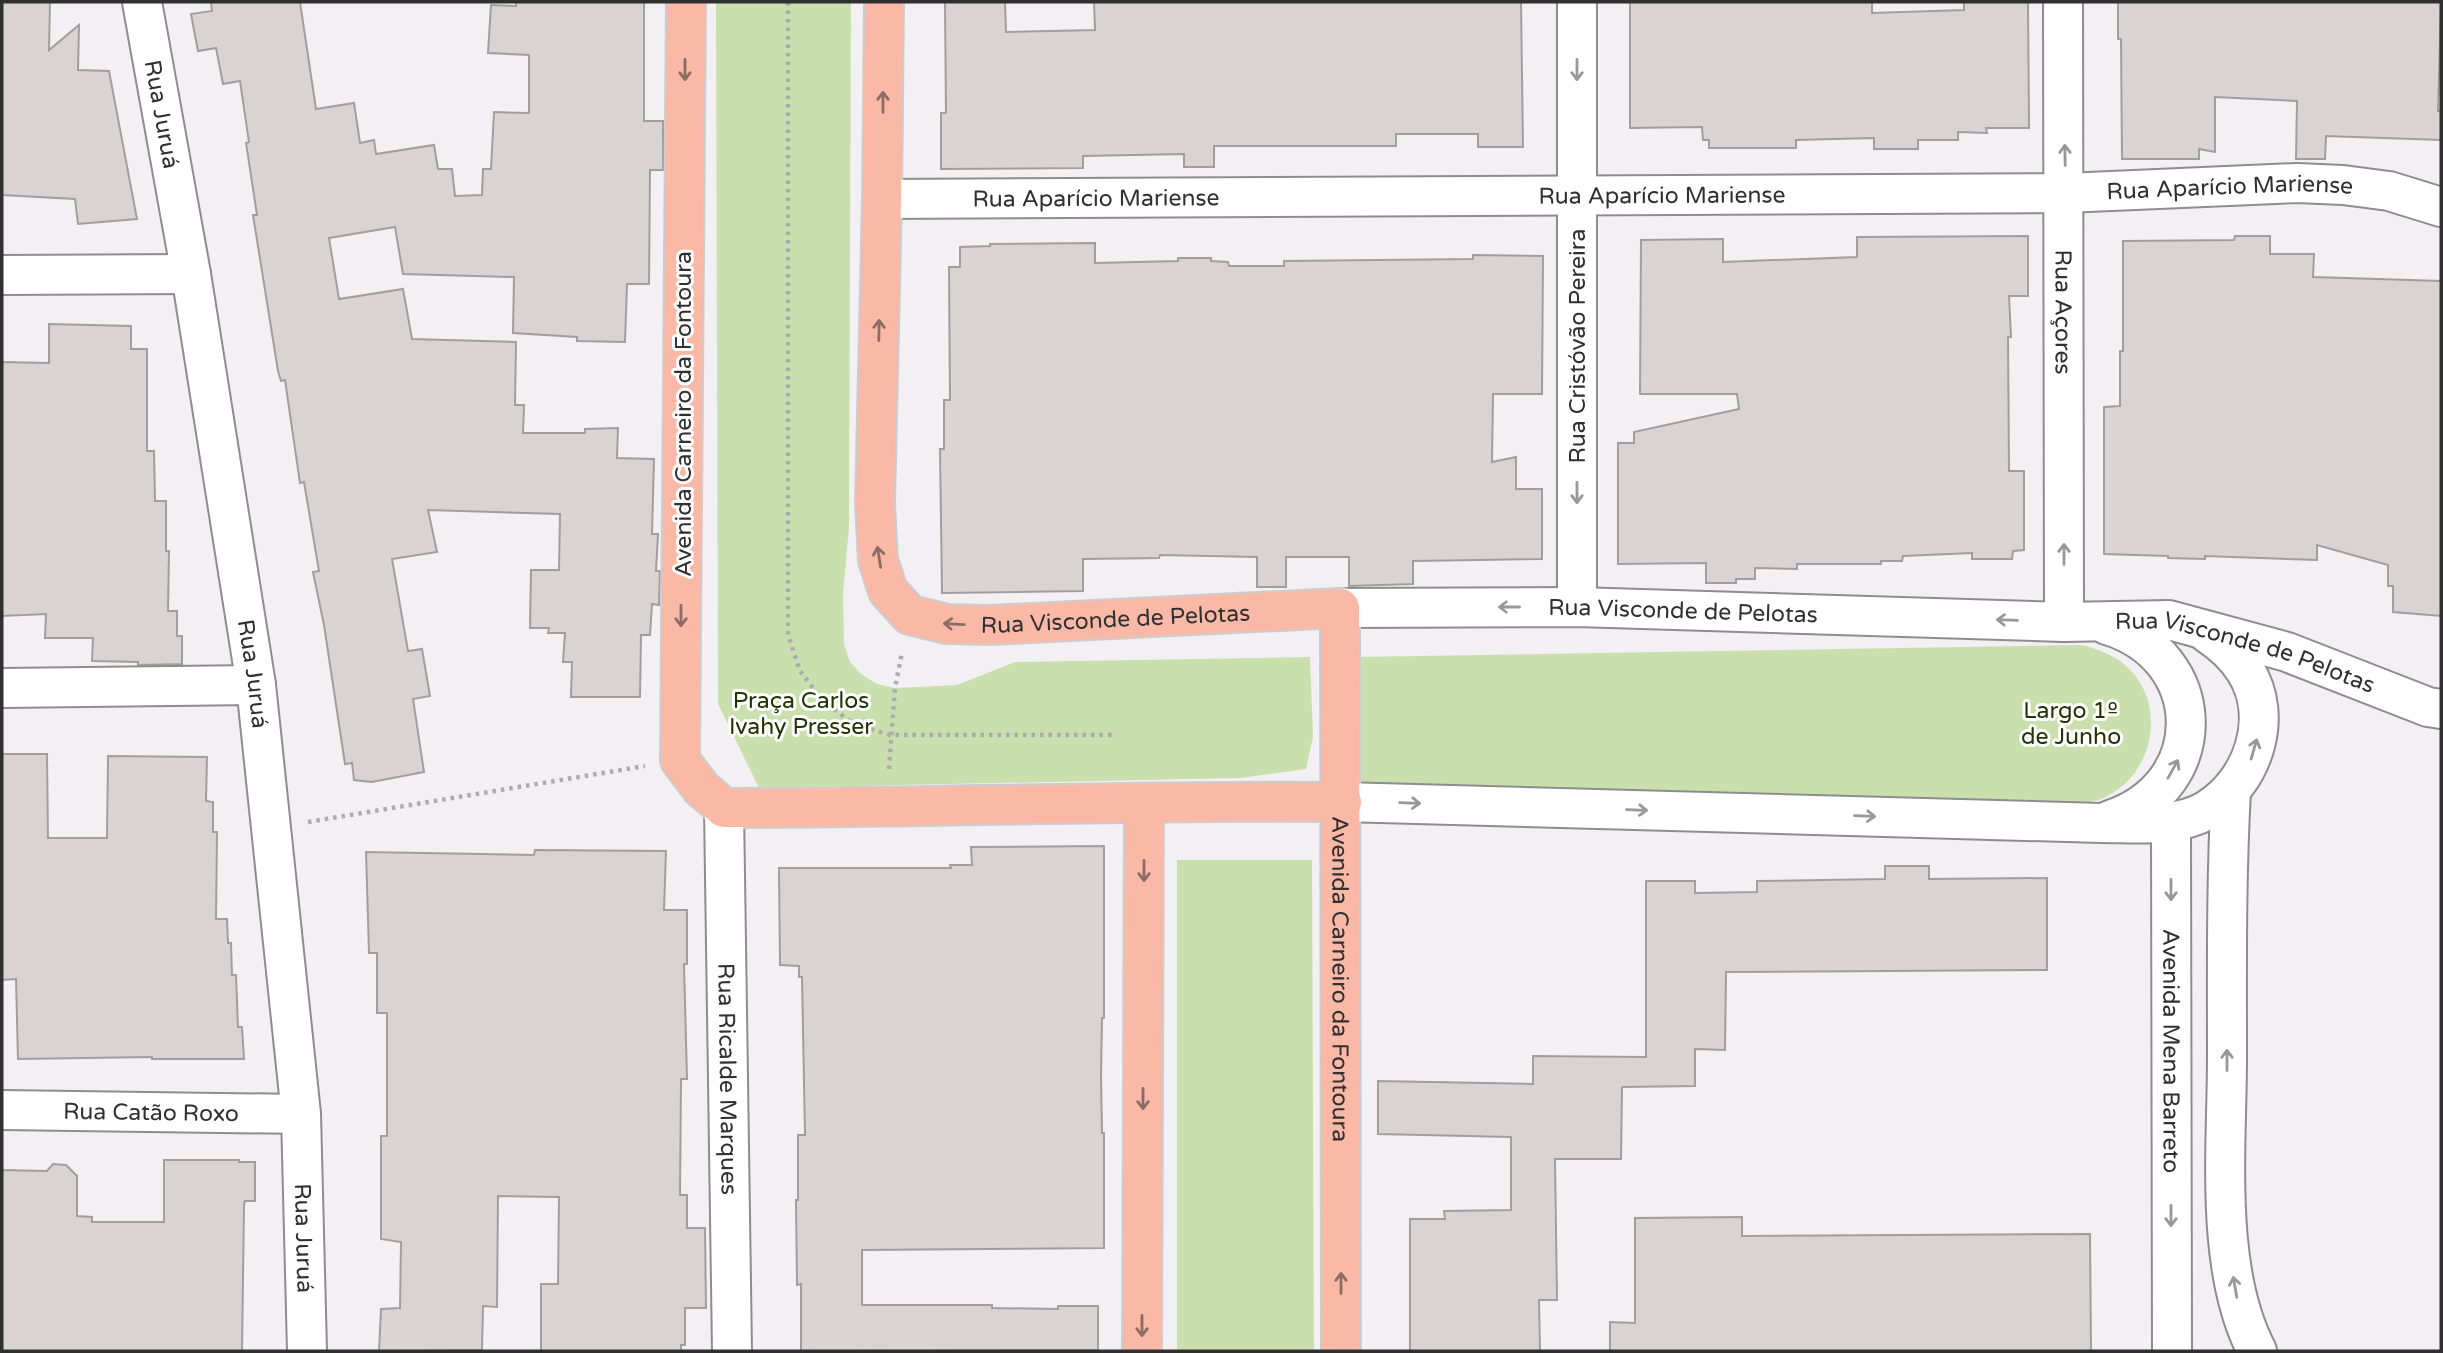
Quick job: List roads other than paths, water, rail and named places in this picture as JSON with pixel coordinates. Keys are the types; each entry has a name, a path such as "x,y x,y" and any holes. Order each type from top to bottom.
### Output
{"main road":[{"name":"Avenida Carneiro da Fontoura","path":"686,2 680,760 701,789 724,808"},
{"path":"882,199 884,2"},
{"name":"Rua Visconde de Pelotas","path":"882,199 875,504 878,560 888,591 910,615 947,624 990,625 1340,608"},
{"name":"Avenida Carneiro da Fontoura","path":"1340,608 1341,1351"},
{"path":"724,808 1342,802"},
{"path":"1142,1351 1144,803"}],"street":[{"name":"Rua Juruá","path":"142,2 191,274 256,685 301,1114 307,1351"},
{"name":"Rua Cristóvão Pereira","path":"1577,2 1577,607"},
{"name":"Rua Açores","path":"2063,2 2065,193 2081,622"},
{"name":"Rua Aparício Mariense","path":"882,199 2065,193 2297,183 2389,191 2441,207"},
{"path":"2,275 191,274"},
{"name":"Rua Visconde de Pelotas","path":"1340,608 1577,607 2081,622 2169,620 2287,652 2428,708 2441,709"},
{"path":"2081,622 2128,631 2154,649 2174,675 2185,705 2185,737 2176,768 2157,793 2132,813 2102,823"},
{"path":"1342,802 2102,823 2171,822 2206,811 2231,791 2249,765 2258,734 2257,702 2246,672 2226,646 2200,628"},
{"path":"2,688 256,685"},
{"path":"2231,791 2227,855 2227,1224 2236,1295 2258,1351"},
{"name":"Rua Ricalde Marques","path":"724,808 732,1351"},
{"name":"Avenida Mena Barreto","path":"2171,822 2172,1351"},
{"name":"Rua Catão Roxo","path":"2,1110 301,1114"}],"park label":[{"name":"Praça Carlos Ivahy Presser","path":"801,713"},
{"name":"Largo 1º de Junho","path":"2071,723"}]}
